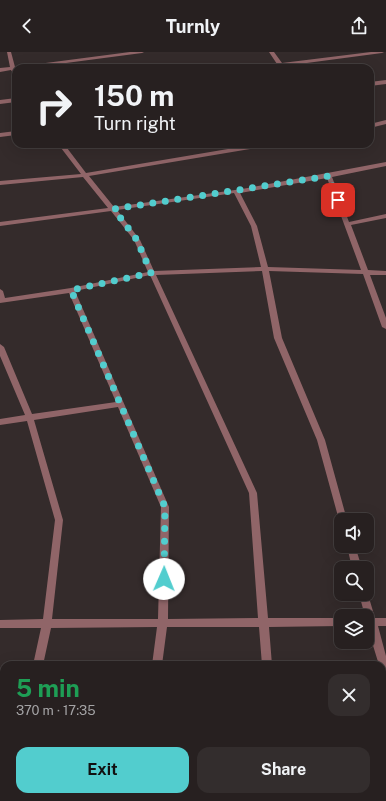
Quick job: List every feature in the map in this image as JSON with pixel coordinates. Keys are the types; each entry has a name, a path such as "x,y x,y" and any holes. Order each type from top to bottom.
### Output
{"street":[{"path":"8,52 12,65"},
{"path":"45,64 142,52"},
{"path":"271,52 280,64"},
{"path":"302,64 382,52"},
{"path":"0,70 12,68"},
{"path":"374,84 386,82"},
{"path":"0,102 12,100"},
{"path":"374,125 386,122"},
{"path":"0,135 12,134"},
{"path":"64,148 84,175 114,209 137,240 253,493 267,661"},
{"path":"0,183 84,175 244,148"},
{"path":"0,224 236,191 329,176 386,164"},
{"path":"329,176 386,327"},
{"path":"236,191 254,226 266,269 278,338 321,440 341,513"},
{"path":"347,224 386,216"},
{"path":"0,291 1,301 71,290 151,273 266,269 386,273"},
{"path":"71,290 165,507 163,622 158,661"},
{"path":"0,347 30,418 59,520 47,623 39,661"},
{"path":"0,422 120,404"},
{"path":"0,624 334,622"},
{"path":"374,622 386,622"},
{"path":"374,635 382,661"}],"route":[{"path":"164,579 165,507 71,290 151,273 137,240 114,209 329,176 338,200"}]}
